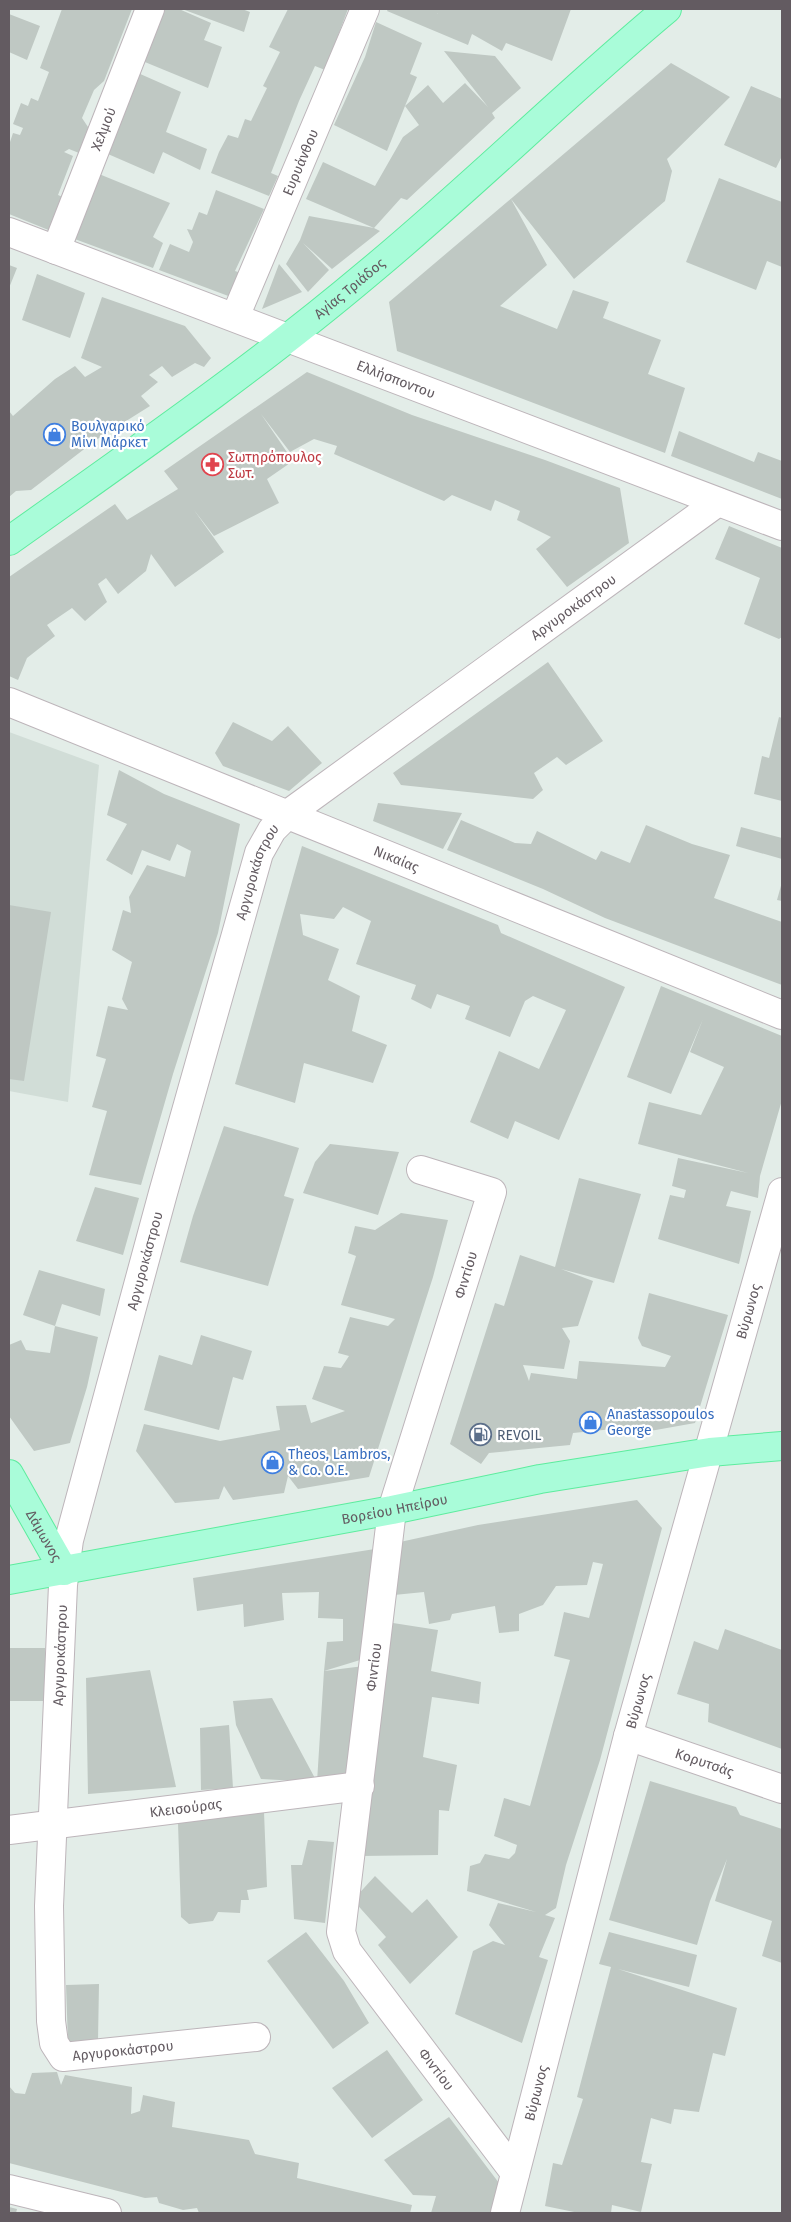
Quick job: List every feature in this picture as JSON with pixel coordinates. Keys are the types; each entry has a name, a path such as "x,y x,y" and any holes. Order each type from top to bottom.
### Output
{"main road":[{"name":"Αγίας Τριάδος","path":"9,541 186,415 290,338 369,273 660,10"},
{"name":"Βορείου Ηπείρου","path":"9,1580 392,1510 540,1479 710,1452 782,1446"},
{"name":"Δάμωνος","path":"9,1474 64,1571"}],"street":[{"name":"Χελμού","path":"56,250 150,9"},
{"name":"Ευρυάνθου","path":"235,317 365,9"},
{"name":"Ελλήσποντου","path":"9,232 782,526"},
{"name":"Αργυροκάστρου","path":"256,2037 63,2056 54,2043 51,2021 49,1906 64,1571 69,1540 259,853 272,830 288,814 718,502"},
{"name":"Νικαίας","path":"9,702 782,1016"},
{"name":"Φιντίου","path":"421,1170 492,1192 392,1510 341,1932 346,1951 515,2173"},
{"name":"Βύρωνος","path":"505,2213 628,1736 710,1452 782,1192"},
{"name":"Κορυτσάς","path":"628,1736 782,1789"},
{"name":"Κλεισούρας","path":"9,1830 360,1786"},
{"path":"9,2189 107,2213"}],"shaded area":[{"path":"9,732 99,765 68,1102 9,1091"}],"building":[{"path":"62,9 132,9 104,81 94,90 82,118 90,130 79,153 69,149 64,152 73,156 58,195 65,198 51,231 9,214 9,145 13,133 20,135 23,128 13,124 21,103 28,106 31,98 38,101 49,72 40,68"},
{"path":"164,9 179,9 211,23 204,40 222,47 208,88 140,60"},
{"path":"182,9 242,9 250,12 244,32"},
{"path":"288,9 348,9 325,70 315,66 299,101 271,173 278,176 269,196 211,173 228,135 238,138 245,119 251,121 267,88 263,86 280,52 269,47"},
{"path":"388,9 571,9 552,61 506,43 502,51 472,34 468,45 387,11"},
{"path":"9,14 40,26 27,60 9,52"},
{"path":"376,22 422,43 410,74 417,77 387,151 334,125 365,57"},
{"path":"444,51 495,56 521,88 492,113 495,118 407,200 401,198 374,228 306,199 323,162 375,186 403,137 419,125 405,106 428,85 443,103 465,83 488,107"},
{"path":"671,63 730,97 667,159 672,171 665,201 574,279 511,199 547,265 500,306 557,329 573,290 609,302 603,318 661,340 648,374 685,388 665,453 397,351 389,302"},
{"path":"138,73 181,92 166,132 207,149 200,170 163,152 154,174 101,151"},
{"path":"751,86 782,99 782,156 776,168 724,145"},
{"path":"99,174 170,203 153,237 163,243 153,268 72,238"},
{"path":"719,178 782,202 782,267 767,261 756,290 686,262"},
{"path":"216,190 264,209 235,271 241,273 231,297 159,270 170,244 189,252 193,242 187,229 192,230 199,212 207,215"},
{"path":"309,216 374,228 380,231 332,269 303,243 329,270 308,292 286,264 300,240"},
{"path":"279,264 302,292 262,309"},
{"path":"9,265 17,268 9,288"},
{"path":"37,274 85,293 70,338 22,320"},
{"path":"102,297 185,326 211,358 204,367 195,363 172,377 162,366 149,375 158,382 141,396 150,406 96,440 31,490 16,491 9,497 9,411 13,416 55,379 75,366 85,377 102,367 81,358"},
{"path":"307,372 412,415 545,460 620,488 629,543 567,587 536,549 551,537 517,520 520,511 495,500 491,511 452,495 444,501 334,454 337,446 314,439 290,452 261,414 293,461 267,479 279,503 214,536 194,510 224,552 175,587 151,554 146,571 118,594 106,578 98,584 107,602 85,621 72,608 47,625 55,636 27,658 18,680 9,676 9,577 115,504 127,520 178,489 164,471"},
{"path":"679,431 754,462 758,452 782,461 782,499 671,456"},
{"path":"729,526 782,548 782,637 779,639 744,624 760,578 715,559"},
{"path":"548,662 603,741 566,765 557,757 534,773 543,790 533,799 401,785 393,773"},
{"path":"779,717 782,718 782,801 754,794 762,756 769,758"},
{"path":"233,722 272,741 288,726 322,763 289,791 223,766 215,753"},
{"path":"119,770 164,794 240,824 218,933 173,1074 141,1185 89,1175 107,1111 92,1107 106,1059 96,1056 108,1006 128,1010 122,999 132,962 112,950 123,910 131,913 129,897 147,865 185,877 191,851 177,844 170,861 142,850 132,875 106,860 127,824 107,815"},
{"path":"378,803 462,813 443,849 373,821"},
{"path":"461,820 515,843 531,844 537,831 596,860 601,851 630,863 646,825 692,844 730,855 714,898 782,922 782,985 605,918 543,889 447,850"},
{"path":"741,827 782,838 782,859 736,846"},
{"path":"302,846 498,925 501,933 625,987 559,1140 515,1121 508,1139 470,1122 499,1051 539,1069 566,1010 533,996 525,1001 510,1037 465,1019 470,1006 437,994 431,1009 411,999 416,985 356,964 371,921 343,907 334,919 300,914 303,935 339,949 328,980 360,996 352,1031 387,1045 373,1083 304,1063 295,1103 235,1084"},
{"path":"782,882 782,901 777,900"},
{"path":"9,905 51,912 24,1081 9,1079"},
{"path":"661,986 782,1036 782,1100 760,1176 758,1198 731,1191 726,1206 751,1211 739,1264 658,1239 670,1195 684,1198 686,1190 672,1186 678,1158 748,1173 638,1144 649,1102 701,1115 724,1067 690,1052 703,1019 671,1094 627,1077"},
{"path":"224,1126 299,1148 284,1196 294,1199 268,1286 180,1262 193,1216"},
{"path":"330,1144 399,1152 378,1215 303,1193 315,1162"},
{"path":"579,1178 641,1194 614,1283 561,1269 593,1281 578,1326 562,1328 570,1341 564,1369 523,1365 529,1381 531,1373 577,1379 579,1361 665,1367 671,1356 642,1346 638,1338 649,1293 728,1315 695,1423 622,1436 623,1428 573,1433 570,1445 489,1453 481,1464 450,1444 495,1303 504,1306 520,1255 555,1267"},
{"path":"95,1187 139,1198 123,1255 76,1241"},
{"path":"401,1213 448,1220 433,1277 369,1477 298,1489 288,1476 284,1493 233,1500 224,1486 219,1499 175,1503 136,1451 144,1424 220,1441 280,1430 276,1406 306,1405 311,1423 345,1411 312,1399 324,1366 341,1368 349,1356 338,1353 350,1317 388,1326 395,1319 341,1305 356,1256 348,1253 355,1226 375,1230"},
{"path":"39,1270 105,1289 100,1316 62,1304 55,1326 23,1315"},
{"path":"55,1326 98,1337 87,1387 70,1443 34,1451 9,1416 9,1345 21,1340 26,1350 50,1353"},
{"path":"201,1335 252,1351 243,1380 233,1377 219,1430 144,1410 159,1355 192,1365"},
{"path":"637,1500 662,1528 600,1760 566,1865 556,1908 545,1915 555,1918 539,1957 548,1960 522,2043 455,2014 473,1951 493,1941 505,1945 489,1925 498,1903 536,1912 467,1891 470,1866 480,1863 485,1854 509,1859 515,1853 517,1845 494,1836 504,1798 530,1806 570,1660 554,1656 564,1612 589,1618 603,1564 593,1562 587,1585 556,1586 543,1605 519,1614 519,1631 499,1633 495,1606 452,1614 450,1620 429,1624 424,1592 394,1595 400,1542 478,1525"},
{"path":"381,1548 370,1657 324,1671 327,1642 343,1641 343,1619 318,1618 319,1592 282,1593 284,1620 244,1627 243,1604 197,1611 193,1578"},
{"path":"393,1623 438,1630 431,1671 481,1682 479,1704 432,1697 423,1757 457,1765 449,1811 439,1810 438,1855 360,1856"},
{"path":"725,1629 782,1650 782,1749 708,1722 709,1704 677,1694 694,1641 718,1650"},
{"path":"9,1648 45,1648 45,1701 9,1701"},
{"path":"364,1666 354,1776 317,1782 324,1671"},
{"path":"150,1670 176,1787 88,1794 86,1678"},
{"path":"272,1698 317,1782 261,1779 236,1725 233,1701"},
{"path":"229,1725 233,1788 201,1790 200,1728"},
{"path":"650,1781 736,1807 740,1815 782,1829 782,1963 762,1956 772,1921 715,1901 727,1859 710,1901 697,1945 609,1920"},
{"path":"264,1812 267,1887 247,1890 249,1900 241,1900 240,1913 218,1912 213,1921 189,1924 181,1917 178,1823"},
{"path":"308,1840 334,1842 325,1923 294,1919 291,1865 302,1865"},
{"path":"375,1876 412,1913 427,1899 458,1937 410,1984 378,1945 386,1937 353,1900"},
{"path":"306,1932 344,1981 369,2023 333,2049 267,1961"},
{"path":"609,1932 697,1955 689,1987 618,1969 737,2008 725,2056 713,2053 699,2112 674,2109 671,2124 651,2118 641,2162 652,2164 641,2212 612,2205 611,2213 579,2213 545,2206 553,2163 562,2165 583,2099 577,2097 611,1967 599,1964"},
{"path":"99,1984 98,2041 68,2043 66,1985"},
{"path":"387,2050 423,2100 372,2138 332,2088"},
{"path":"57,2072 61,2085 65,2075 132,2087 131,2114 140,2111 143,2095 175,2102 172,2127 249,2140 255,2154 299,2163 297,2178 412,2205 410,2213 199,2213 197,2208 183,2210 159,2203 157,2197 145,2198 9,2163 9,2086 15,2093 25,2094 32,2073"},
{"path":"449,2117 499,2183 491,2213 431,2213 436,2196 413,2195 384,2160"},
{"path":"9,2207 17,2209 16,2213 9,2213"}],"place":[{"name":"Βουλγαρικό Μίνι Μάρκετ","path":"55,434"},
{"name":"Σωτηρόπουλος Σωτ.","path":"212,465"},
{"name":"Anastassopoulos George","path":"591,1422"},
{"name":"REVOIL","path":"481,1435"},
{"name":"Theos, Lambros, & Co. O.E.","path":"272,1462"}]}
